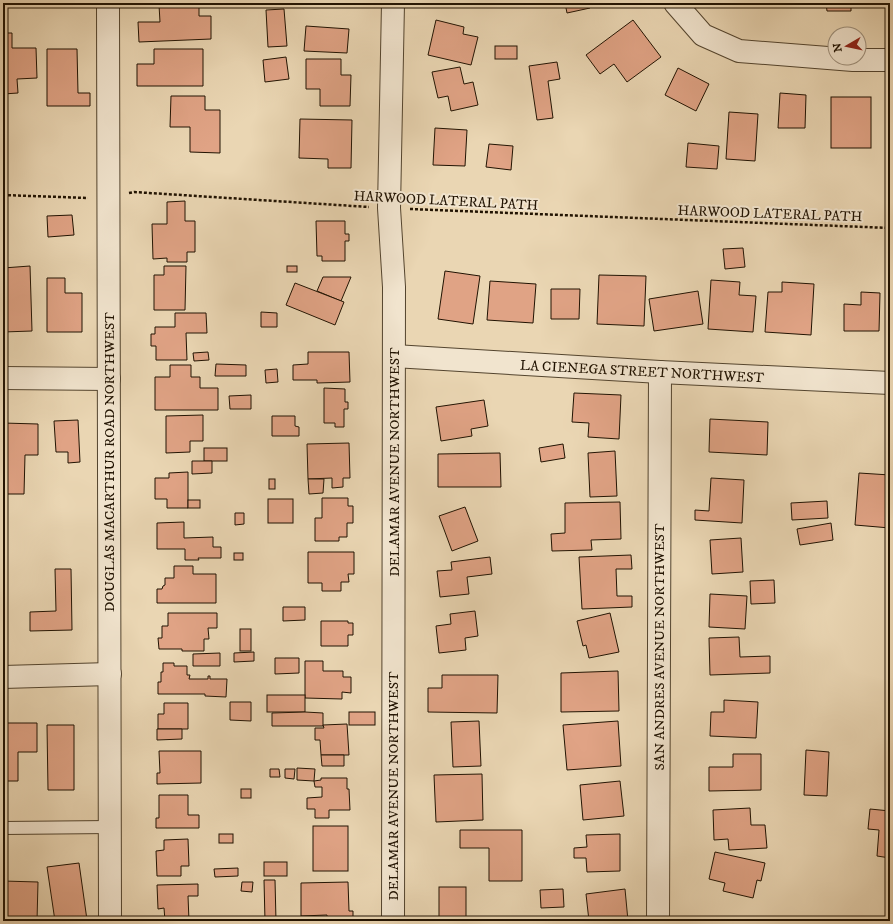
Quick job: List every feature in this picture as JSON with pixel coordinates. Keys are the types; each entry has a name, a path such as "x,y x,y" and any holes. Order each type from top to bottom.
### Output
{"street":[{"name":"DOUGLAS MACARTHUR ROAD NORTHWEST","path":"108,3 110,198 110,921"},
{"name":"DELAMAR AVENUE NORTHWEST","path":"393,3 389,208 394,287 393,921"},
{"path":"675,3 703,35 739,51 853,60 890,60"},
{"name":"LA CIENEGA STREET NORTHWEST","path":"394,356 660,372 890,383"},
{"name":"SAN ANDRES AVENUE NORTHWEST","path":"658,921 660,372"},
{"path":"3,378 109,379"},
{"path":"3,677 110,674"}],"lane":[{"path":"3,828 110,827"}],"path":[{"name":"HARWOOD LATERAL PATH","path":"3,195 110,198 134,192 389,208 890,228"}],"building":[{"path":"434,3 479,3 479,5 434,5"},
{"path":"565,3 589,3 590,8 567,13"},
{"path":"826,3 851,3 851,11 827,11"},
{"path":"199,4 199,16 211,16 211,39 139,42 138,22 160,22 159,5"},
{"path":"284,9 287,46 268,47 266,10"},
{"path":"436,20 464,27 463,34 478,37 471,65 428,55"},
{"path":"633,20 661,57 627,82 614,64 600,74 586,55"},
{"path":"306,26 349,29 347,53 304,51"},
{"path":"3,33 12,33 12,48 36,48 37,78 17,79 18,93 3,94"},
{"path":"495,46 517,46 517,59 495,59"},
{"path":"47,49 77,49 78,93 90,93 90,106 47,106"},
{"path":"154,49 203,49 203,86 137,86 137,64 154,64"},
{"path":"286,57 289,79 265,82 263,60"},
{"path":"306,59 341,59 341,75 351,75 350,106 320,106 320,89 306,89"},
{"path":"557,62 560,79 548,81 553,118 537,120 529,66"},
{"path":"460,67 464,84 473,82 478,105 451,111 448,96 438,98 432,72"},
{"path":"678,68 709,84 696,111 665,95"},
{"path":"780,93 806,95 805,128 778,128"},
{"path":"171,96 205,96 205,110 220,110 220,153 190,152 190,127 170,127"},
{"path":"831,97 871,97 871,148 831,148"},
{"path":"729,112 758,114 755,161 726,159"},
{"path":"300,119 352,120 351,168 328,168 328,159 299,158"},
{"path":"435,128 467,130 465,166 433,165"},
{"path":"688,143 719,146 717,169 686,167"},
{"path":"489,144 513,146 511,170 486,167"},
{"path":"185,201 185,221 195,221 195,252 187,252 187,262 167,262 167,258 153,259 152,224 167,224 167,202"},
{"path":"72,215 74,235 48,237 47,216"},
{"path":"316,221 345,221 345,234 349,234 349,241 345,241 345,261 322,261 322,256 317,256"},
{"path":"743,248 745,267 725,269 723,249"},
{"path":"30,266 32,331 3,332 3,268"},
{"path":"164,266 186,266 185,310 154,310 154,275 164,275"},
{"path":"287,266 297,266 297,272 287,272"},
{"path":"445,271 480,276 473,324 438,319"},
{"path":"599,275 646,276 644,326 597,324"},
{"path":"323,277 351,277 341,301 317,291"},
{"path":"47,278 65,278 65,293 82,293 82,332 47,332"},
{"path":"711,280 740,282 739,295 756,296 753,332 708,329"},
{"path":"490,281 536,284 533,323 487,320"},
{"path":"782,282 814,284 811,335 765,332 768,292 782,292"},
{"path":"295,283 344,302 335,325 286,305"},
{"path":"551,289 580,289 579,319 551,319"},
{"path":"888,289 890,289 890,318 887,318"},
{"path":"698,291 703,324 654,331 649,299"},
{"path":"861,292 880,293 879,331 844,331 844,304 861,305"},
{"path":"261,312 277,313 277,327 261,327"},
{"path":"175,313 206,313 207,333 186,333 187,360 156,360 156,346 151,346 151,334 155,334 155,327 175,327"},
{"path":"208,352 209,360 194,361 193,353"},
{"path":"308,352 349,352 350,382 317,383 317,380 293,380 293,365 308,364"},
{"path":"216,364 246,365 246,376 215,376"},
{"path":"170,365 191,365 191,377 200,377 200,388 218,388 218,410 155,410 155,377 170,377"},
{"path":"277,369 278,382 266,383 265,370"},
{"path":"324,388 345,389 345,402 348,402 348,409 344,409 344,427 335,427 335,423 324,423"},
{"path":"574,393 621,395 619,439 588,437 589,423 572,422"},
{"path":"251,395 251,409 230,409 229,396"},
{"path":"484,400 488,426 471,429 472,436 441,441 436,407"},
{"path":"203,415 203,441 190,441 190,452 166,453 166,416"},
{"path":"272,416 295,416 295,426 299,427 299,436 272,436"},
{"path":"710,419 768,422 767,455 709,452"},
{"path":"78,420 80,462 68,463 68,452 56,452 54,421"},
{"path":"3,423 38,424 38,455 25,455 24,494 3,494"},
{"path":"349,443 350,478 343,478 343,487 332,488 332,478 308,479 307,444"},
{"path":"563,444 565,458 541,462 539,448"},
{"path":"204,448 227,448 227,461 204,461"},
{"path":"615,451 617,496 590,497 588,453"},
{"path":"500,453 501,487 438,487 438,454"},
{"path":"192,461 212,461 212,473 192,474"},
{"path":"188,472 188,508 167,508 167,499 155,499 155,478 169,478 169,473"},
{"path":"859,473 890,475 890,528 855,525"},
{"path":"711,478 744,480 742,523 695,520 695,510 709,511"},
{"path":"269,479 275,479 275,489 269,489"},
{"path":"308,479 324,479 323,493 309,494"},
{"path":"322,498 348,498 348,506 353,506 353,523 347,523 347,537 339,537 339,541 315,541 315,518 322,518"},
{"path":"268,499 293,499 293,523 268,523"},
{"path":"188,500 200,500 200,508 188,508"},
{"path":"827,501 828,518 792,520 791,503"},
{"path":"620,502 621,539 591,540 592,550 552,551 551,534 565,533 565,503"},
{"path":"465,507 478,541 452,551 439,516"},
{"path":"235,513 244,513 244,524 235,525"},
{"path":"184,522 184,538 213,537 213,547 221,547 221,558 198,558 199,560 185,560 185,549 157,549 157,523"},
{"path":"831,523 833,540 800,545 797,529"},
{"path":"741,538 743,572 712,574 710,540"},
{"path":"308,552 354,552 354,574 348,574 349,582 341,582 341,591 322,591 322,583 308,583"},
{"path":"234,553 243,553 243,560 234,560"},
{"path":"631,555 632,569 616,569 617,596 632,596 632,607 582,609 579,557"},
{"path":"490,557 492,574 467,577 469,594 440,597 437,571 452,570 451,562"},
{"path":"174,566 193,566 193,574 216,574 216,603 157,603 157,589 162,589 165,585 165,578 174,578"},
{"path":"55,569 71,569 72,630 30,631 30,612 56,611"},
{"path":"774,580 775,603 751,604 750,581"},
{"path":"710,594 747,596 745,629 709,627"},
{"path":"283,607 305,607 305,620 283,621"},
{"path":"475,611 478,636 465,638 466,650 439,653 436,626 451,624 450,614"},
{"path":"168,613 217,613 217,628 208,628 209,639 204,639 204,651 159,649 158,638 162,638 162,626 168,626"},
{"path":"610,613 619,652 589,658 586,645 583,646 577,621"},
{"path":"321,621 348,621 348,623 353,623 353,635 348,635 348,646 321,646"},
{"path":"240,629 251,629 251,651 240,651"},
{"path":"739,637 740,657 770,656 770,673 710,675 709,638"},
{"path":"254,652 254,661 234,662 234,653"},
{"path":"220,653 220,666 193,666 193,654"},
{"path":"275,658 299,658 299,673 275,674"},
{"path":"305,661 323,661 323,671 343,671 343,677 351,677 351,693 342,692 342,699 305,698"},
{"path":"163,663 174,663 174,666 187,666 187,675 190,675 189,679 208,679 208,676 210,676 210,679 227,679 226,697 205,696 205,694 158,694 158,682 161,682"},
{"path":"618,671 619,711 561,712 561,673"},
{"path":"442,675 498,675 497,713 428,712 428,688 442,688"},
{"path":"267,695 305,695 305,712 267,712"},
{"path":"724,700 758,702 756,738 710,736 711,712 724,712"},
{"path":"230,702 251,702 251,721 230,720"},
{"path":"164,703 188,703 188,729 158,729 158,714 164,714"},
{"path":"349,712 375,712 375,725 349,725"},
{"path":"272,713 323,713 323,726 272,726"},
{"path":"479,721 481,766 453,767 451,722"},
{"path":"618,721 621,766 567,770 563,725"},
{"path":"3,723 37,723 37,752 18,752 18,781 3,781"},
{"path":"347,724 349,755 321,755 320,740 315,740 315,728 324,728 323,725"},
{"path":"47,725 74,725 74,790 48,790"},
{"path":"157,729 182,729 182,739 157,740"},
{"path":"806,750 829,752 827,796 804,795"},
{"path":"159,751 201,751 201,783 157,784 157,773 160,773"},
{"path":"733,754 761,754 761,790 709,791 709,767 733,767"},
{"path":"321,755 344,755 344,766 322,766"},
{"path":"297,768 315,769 314,781 297,780"},
{"path":"270,769 279,769 280,777 270,777"},
{"path":"285,769 295,769 294,779 285,778"},
{"path":"482,774 483,820 436,822 434,775"},
{"path":"321,778 347,778 350,810 329,810 329,818 315,818 315,809 307,809 307,798 322,797 322,787 315,787 314,781 321,780"},
{"path":"620,781 624,816 583,820 580,785"},
{"path":"241,789 251,789 251,798 241,798"},
{"path":"159,795 188,795 188,815 199,815 199,828 156,828 156,818 159,818"},
{"path":"750,808 751,825 765,825 767,848 729,850 728,839 714,840 713,810"},
{"path":"870,809 890,811 890,858 877,856 879,830 868,829"},
{"path":"313,826 348,826 348,871 313,871"},
{"path":"460,830 522,830 522,881 489,881 489,848 460,848"},
{"path":"219,834 233,834 233,843 219,843"},
{"path":"620,834 620,871 587,872 586,858 574,858 574,848 587,847 586,835"},
{"path":"188,839 189,866 181,866 181,876 157,876 156,851 164,850 164,840"},
{"path":"715,852 765,863 761,881 757,880 753,898 723,891 725,883 709,879"},
{"path":"264,862 287,862 287,876 264,876"},
{"path":"79,863 87,920 55,921 47,867"},
{"path":"238,868 238,876 215,877 214,869"},
{"path":"264,880 275,880 276,921 265,921"},
{"path":"3,881 38,882 37,921 3,921"},
{"path":"242,882 253,882 252,892 241,891"},
{"path":"348,882 349,911 353,911 353,918 349,918 349,921 327,921 327,915 301,916 301,883"},
{"path":"198,884 198,896 188,896 189,921 165,921 164,908 158,909 157,885"},
{"path":"439,887 466,887 466,921 439,921"},
{"path":"563,889 564,907 541,908 540,890"},
{"path":"625,889 628,921 589,921 586,894"},
{"path":"742,919 742,921 710,921"}]}
